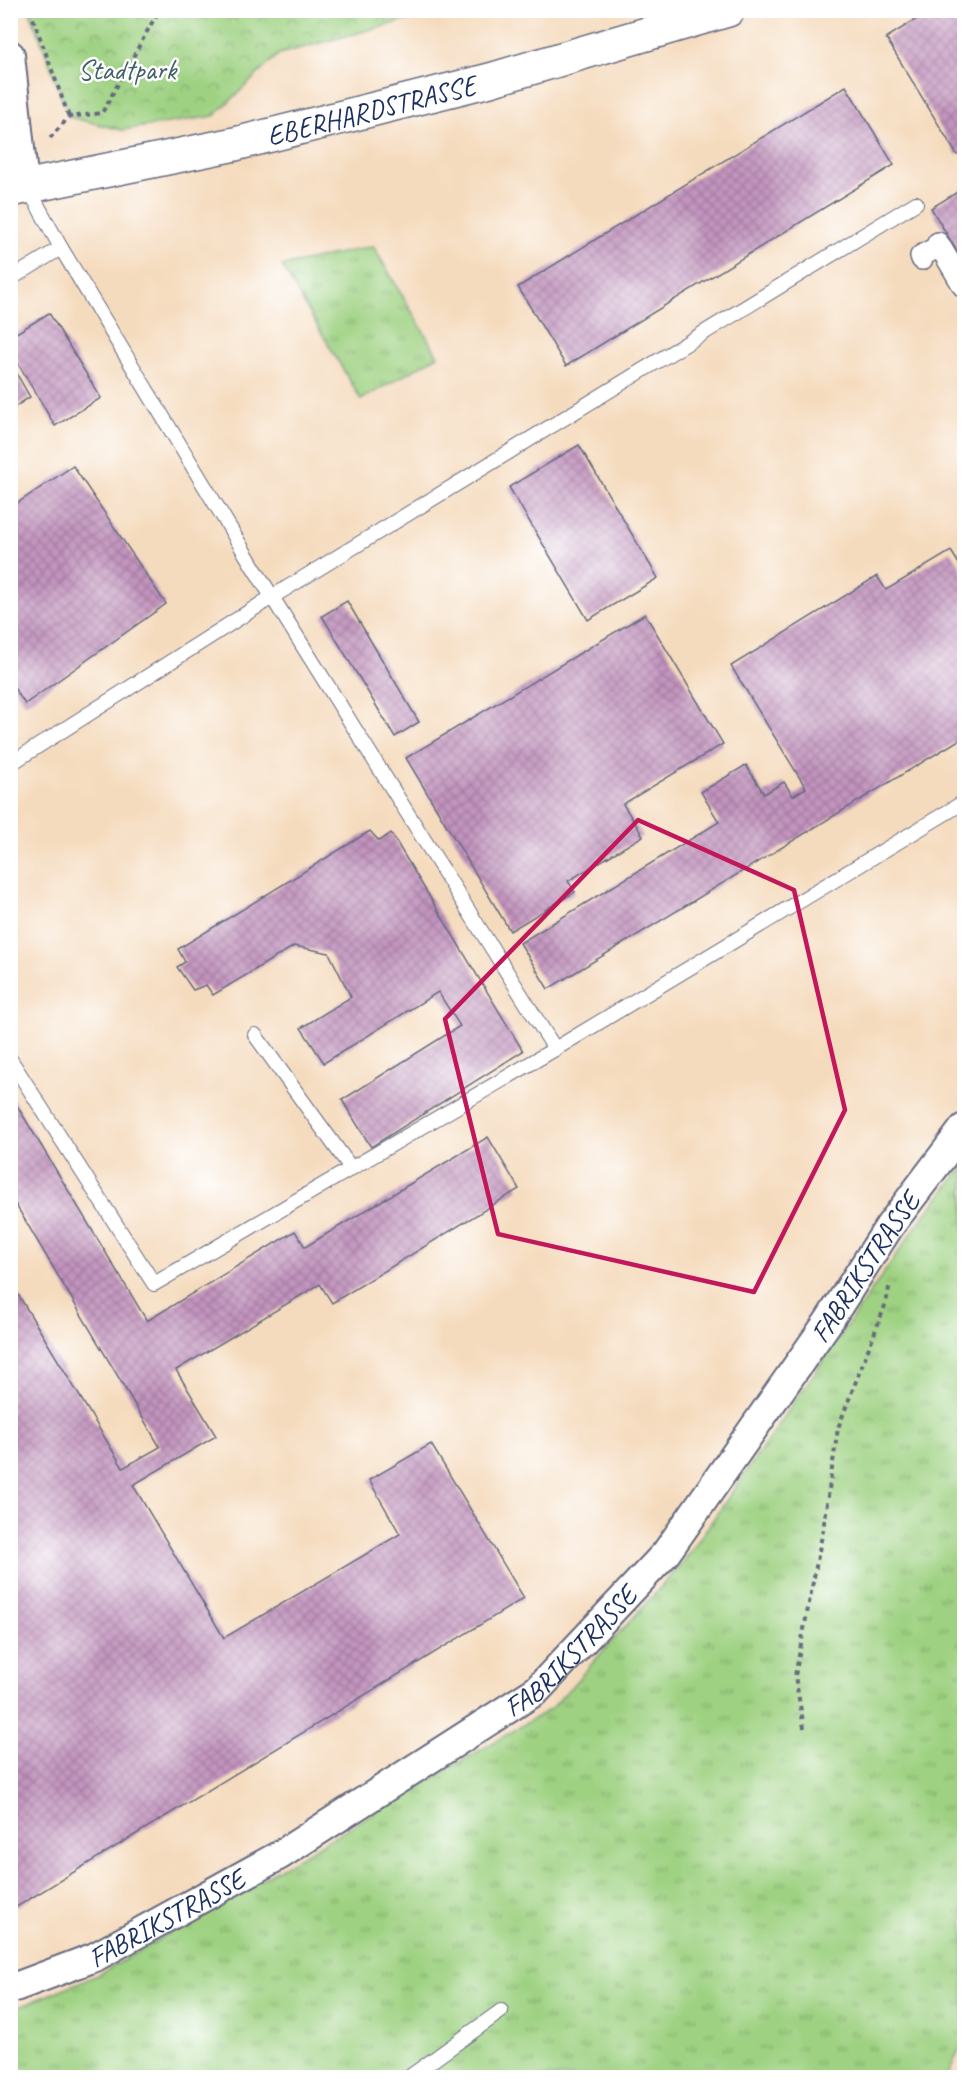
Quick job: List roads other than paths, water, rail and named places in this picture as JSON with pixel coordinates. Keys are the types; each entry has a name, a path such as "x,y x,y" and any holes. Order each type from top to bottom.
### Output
{"main road":[{"name":"EBERHARDSTRASSE","path":"20,181 235,144 490,80 728,10"}],"street":[{"path":"10,55 20,181"},
{"path":"922,259 921,256 939,246 964,287"},
{"name":"FABRIKSTRASSE","path":"10,1989 95,1957 280,1855 537,1690 666,1553 828,1322 889,1227 964,1128"}],"lane":[{"path":"20,181 272,597 555,1049"},
{"path":"10,764 272,597 916,203"},
{"path":"10,279 61,248"},
{"path":"10,1059 154,1284 555,1049 964,802"},
{"path":"255,1035 351,1168"},
{"path":"408,2078 501,2011"}],"park label":[{"name":"Stadtpark","path":"127,69"}]}
